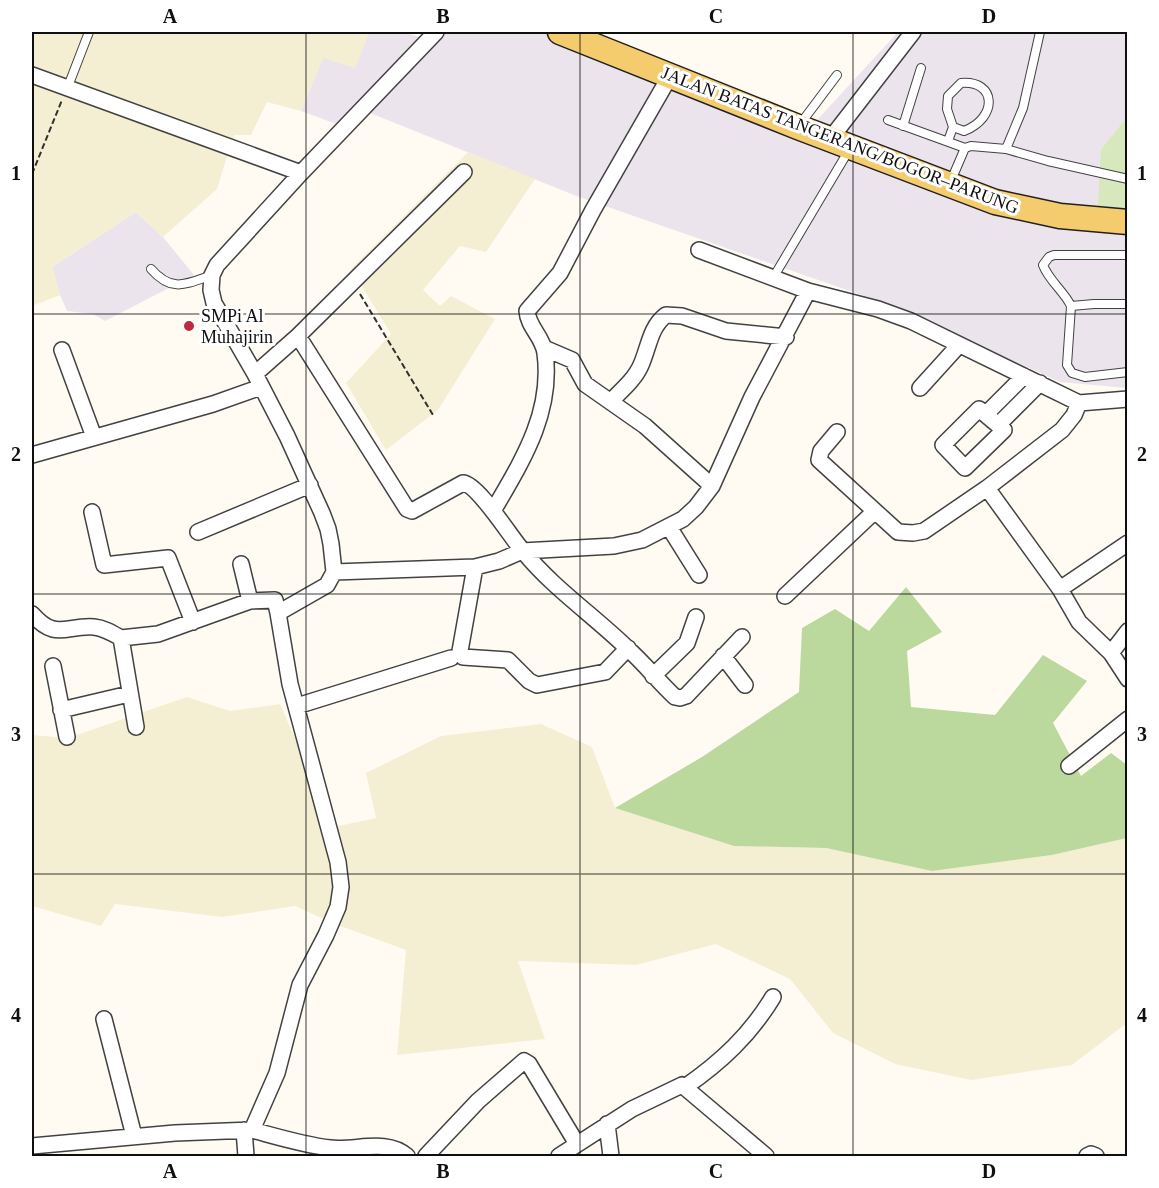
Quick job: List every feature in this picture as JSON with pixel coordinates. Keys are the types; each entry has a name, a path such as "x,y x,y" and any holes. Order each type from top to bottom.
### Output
{"main road":[{"name":"JALAN BATAS TANGERANG/BOGOR–PARUNG","path":"560,32 594,38 670,76 995,202 1060,216 1128,222"}],"street":[{"path":"278,613 324,588 334,572 328,529 310,485 258,380 214,303 211,290 212,275 217,265 301,173 436,32"},
{"path":"841,142 909,33"},
{"path":"32,75 301,173"},
{"path":"493,511 531,444 538,423 547,377 544,348 528,319 527,311 560,273 593,210 670,76"},
{"path":"32,455 213,404 258,380 298,336 464,172"},
{"path":"699,250 808,291 878,309 911,321 1079,403 1128,399"},
{"path":"334,572 475,567 522,551 614,546 642,540 683,519 696,507 712,486 752,397 786,337 808,291"},
{"path":"611,401 634,377 641,366 655,327 666,315 682,315 726,331 786,337"},
{"path":"298,336 407,509 412,511 463,483 467,483 493,511 522,551 552,583 628,648 675,697 686,696 742,637"},
{"path":"920,388 959,345"},
{"path":"544,348 572,360 585,384 645,426 712,486"},
{"path":"63,350 94,437"},
{"path":"987,413 1024,376"},
{"path":"998,424 1040,383"},
{"path":"837,432 818,458 898,532 918,532 931,526 987,488 1062,430 1074,415 1079,403"},
{"path":"979,409 987,413 998,424 1004,430 966,468 963,468 943,445 979,409"},
{"path":"198,532 310,485"},
{"path":"987,488 1060,589 1079,622 1111,652 1128,679"},
{"path":"785,596 875,511"},
{"path":"92,513 104,565 168,558 193,622"},
{"path":"669,527 699,575"},
{"path":"1060,589 1128,543"},
{"path":"241,564 250,601"},
{"path":"475,567 460,651 463,657 508,660 529,681 537,685 605,672 628,648"},
{"path":"32,614 42,626 54,630 92,627 105,630 121,638 158,634 250,601 274,600 283,650 338,862 341,887 338,907 300,986 277,1073 248,1130 246,1156"},
{"path":"653,676 687,643 696,617"},
{"path":"1111,652 1128,631"},
{"path":"121,638 136,727"},
{"path":"723,656 745,685"},
{"path":"297,706 451,658"},
{"path":"53,666 67,737"},
{"path":"61,711 129,694"},
{"path":"1069,765 1128,719"},
{"path":"685,1087 734,1049 758,1022 773,997"},
{"path":"104,1019 134,1136"},
{"path":"426,1156 478,1101 524,1061 529,1064 577,1144"},
{"path":"559,1156 607,1124 680,1085 766,1156"},
{"path":"607,1124 611,1156"},
{"path":"43,1149 134,1136 248,1130 305,1150 387,1146 396,1148 407,1156"},
{"path":"1088,1156 1091,1154 1096,1156"}],"lane":[{"path":"67,89 89,32"},
{"path":"1006,149 1023,108 1041,32"},
{"path":"903,126 921,68"},
{"path":"798,127 837,75"},
{"path":"948,141 953,127 947,109 948,96 961,83 972,82 978,85 989,100 987,114 974,127 964,131 953,127"},
{"path":"888,120 965,148 971,146 1006,149 1128,179"},
{"path":"773,278 841,142"},
{"path":"950,184 965,148"},
{"path":"1128,255 1054,255 1043,265 1045,272 1067,297 1071,306 1067,365 1069,370 1085,377 1128,372"},
{"path":"151,268 168,284 176,286 212,275"},
{"path":"1071,306 1128,304"}],"path":[{"path":"32,174 67,89"},
{"path":"353,282 434,415"}],"shaded area":[{"path":"32,32 369,32 355,68 323,58 301,111 267,102 251,135 234,135 217,189 163,237 136,212 52,267 60,295 32,306"},
{"path":"369,32 403,32 423,38 430,32 545,32 806,132 898,32 1127,32 1127,117 1101,149 1127,225 1127,388 1060,382 893,306 579,197 360,109 347,128 301,111 323,57 355,67"},
{"path":"468,152 535,179 486,252 460,246 423,290 440,306 451,296 495,319 438,410 386,450 346,383 391,334 351,269"},
{"path":"136,212 163,237 194,275 105,321 93,314 67,311 52,267"},
{"path":"187,697 230,711 280,704 334,827 376,818 366,773 441,736 541,724 592,747 615,808 734,846 826,848 932,871 1052,855 1127,838 1127,1023 1072,1065 971,1080 895,1064 833,1033 790,979 716,944 636,965 518,961 545,1039 397,1055 406,950 335,924 295,906 222,917 115,904 101,926 32,906 32,735 68,738"}],"green space":[{"path":"1127,117 1127,225 1097,222 1101,149"},
{"path":"906,587 942,632 907,651 911,707 995,715 1043,655 1087,681 1053,723 1081,776 1111,753 1127,765 1127,838 1052,855 932,871 826,848 734,846 615,808 702,757 799,692 802,628 835,609 869,631"}],"place":[{"name":"SMPi Al Muhajirin","path":"189,326"}]}
